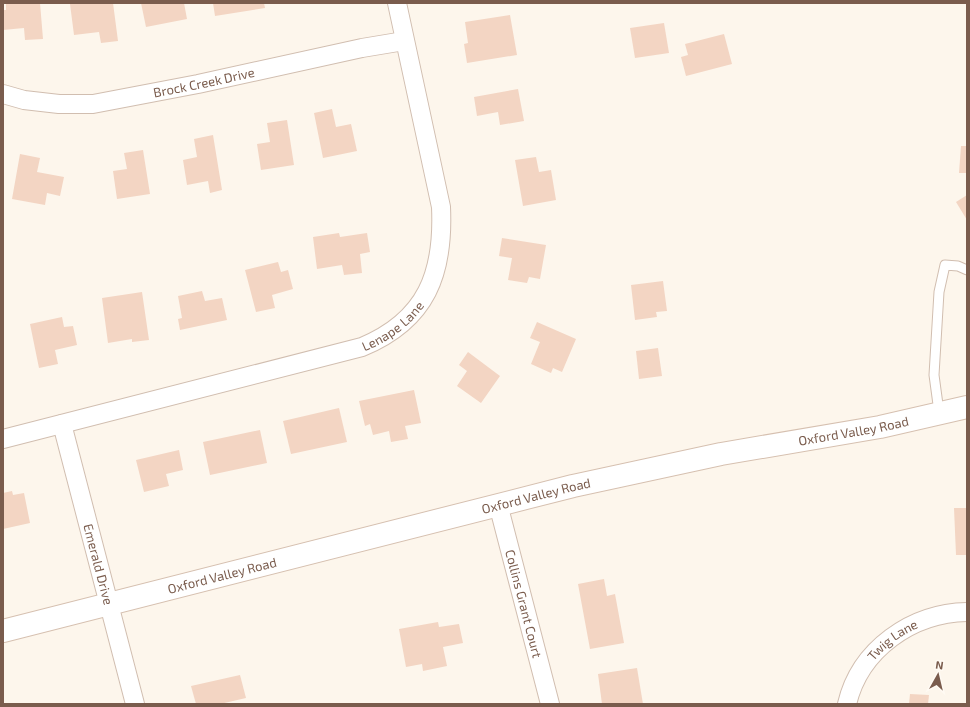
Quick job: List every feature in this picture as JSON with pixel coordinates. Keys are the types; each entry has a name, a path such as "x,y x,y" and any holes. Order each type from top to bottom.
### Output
{"street":[{"name":"Lenape Lane","path":"62,424 362,347 379,340 396,330 413,313 425,296 434,276 440,253 442,232 441,207 425,128 396,3"},
{"name":"Brock Creek Drive","path":"3,94 24,100 59,104 93,104 198,84 362,48 404,41"},
{"name":"Oxford Valley Road","path":"3,631 498,504 610,477 721,454 839,435 967,407"},
{"path":"3,439 62,424"},
{"name":"Emerald Drive","path":"62,424 135,704"},
{"name":"Collins Grant Court","path":"498,504 550,704"},
{"name":"Twig Lane","path":"847,704 858,677 871,657 890,638 906,627 928,617 967,612"}],"lane":[{"path":"939,412 934,375 940,292 945,265 958,266 967,270"}],"building":[{"path":"6,3 40,3 43,39 25,40 24,28 3,30 3,10 6,10"},
{"path":"113,3 118,41 101,43 99,32 74,35 70,4"},
{"path":"141,3 184,3 187,19 146,27"},
{"path":"213,3 264,3 265,8 215,16"},
{"path":"510,15 517,55 467,63 464,44 468,43 465,22"},
{"path":"664,23 669,53 635,58 630,28"},
{"path":"724,34 732,64 686,76 681,57 688,55 685,44"},
{"path":"518,89 524,121 500,125 498,112 477,116 474,97"},
{"path":"332,109 336,127 351,124 357,151 323,158 314,113"},
{"path":"287,120 294,165 261,170 257,144 270,142 267,123"},
{"path":"213,135 222,190 210,193 208,181 187,185 183,160 197,157 194,139"},
{"path":"961,146 967,146 967,173 959,173"},
{"path":"143,150 150,194 117,199 113,171 127,169 124,153"},
{"path":"20,154 40,158 37,172 64,177 60,196 47,193 45,205 12,199"},
{"path":"536,157 539,172 551,170 556,200 523,206 515,160"},
{"path":"967,195 967,220 956,202"},
{"path":"339,233 340,237 367,233 370,252 360,254 362,273 344,275 342,265 317,269 313,237"},
{"path":"502,238 546,245 540,279 529,277 527,283 508,280 512,258 499,256"},
{"path":"278,262 281,272 288,270 293,289 272,295 275,308 256,312 245,270"},
{"path":"663,281 667,311 656,312 657,317 635,320 631,285"},
{"path":"202,291 205,301 222,298 227,320 180,330 178,319 182,318 178,296"},
{"path":"142,292 149,340 132,342 132,339 108,343 102,298"},
{"path":"62,317 64,327 73,326 77,345 55,350 58,364 39,368 30,324"},
{"path":"537,322 576,339 562,372 553,368 551,373 531,364 540,342 530,338"},
{"path":"658,348 662,376 639,379 636,351"},
{"path":"468,352 500,376 481,403 457,386 467,371 459,365"},
{"path":"414,390 421,423 405,426 408,439 391,442 389,431 373,435 370,424 365,426 359,401"},
{"path":"339,408 347,442 291,454 283,421"},
{"path":"260,430 267,463 210,475 203,442"},
{"path":"179,450 183,470 166,474 169,486 144,492 136,460"},
{"path":"12,491 13,495 24,493 30,523 3,529 3,493"},
{"path":"954,508 967,508 967,555 956,555"},
{"path":"604,579 607,596 615,594 624,643 590,649 578,584"},
{"path":"438,622 439,627 459,624 463,643 443,647 447,666 423,671 422,664 406,667 399,629"},
{"path":"637,668 643,704 602,704 598,674"},
{"path":"240,675 246,698 220,704 196,704 191,686"},
{"path":"910,694 929,695 928,704 909,704"}]}
